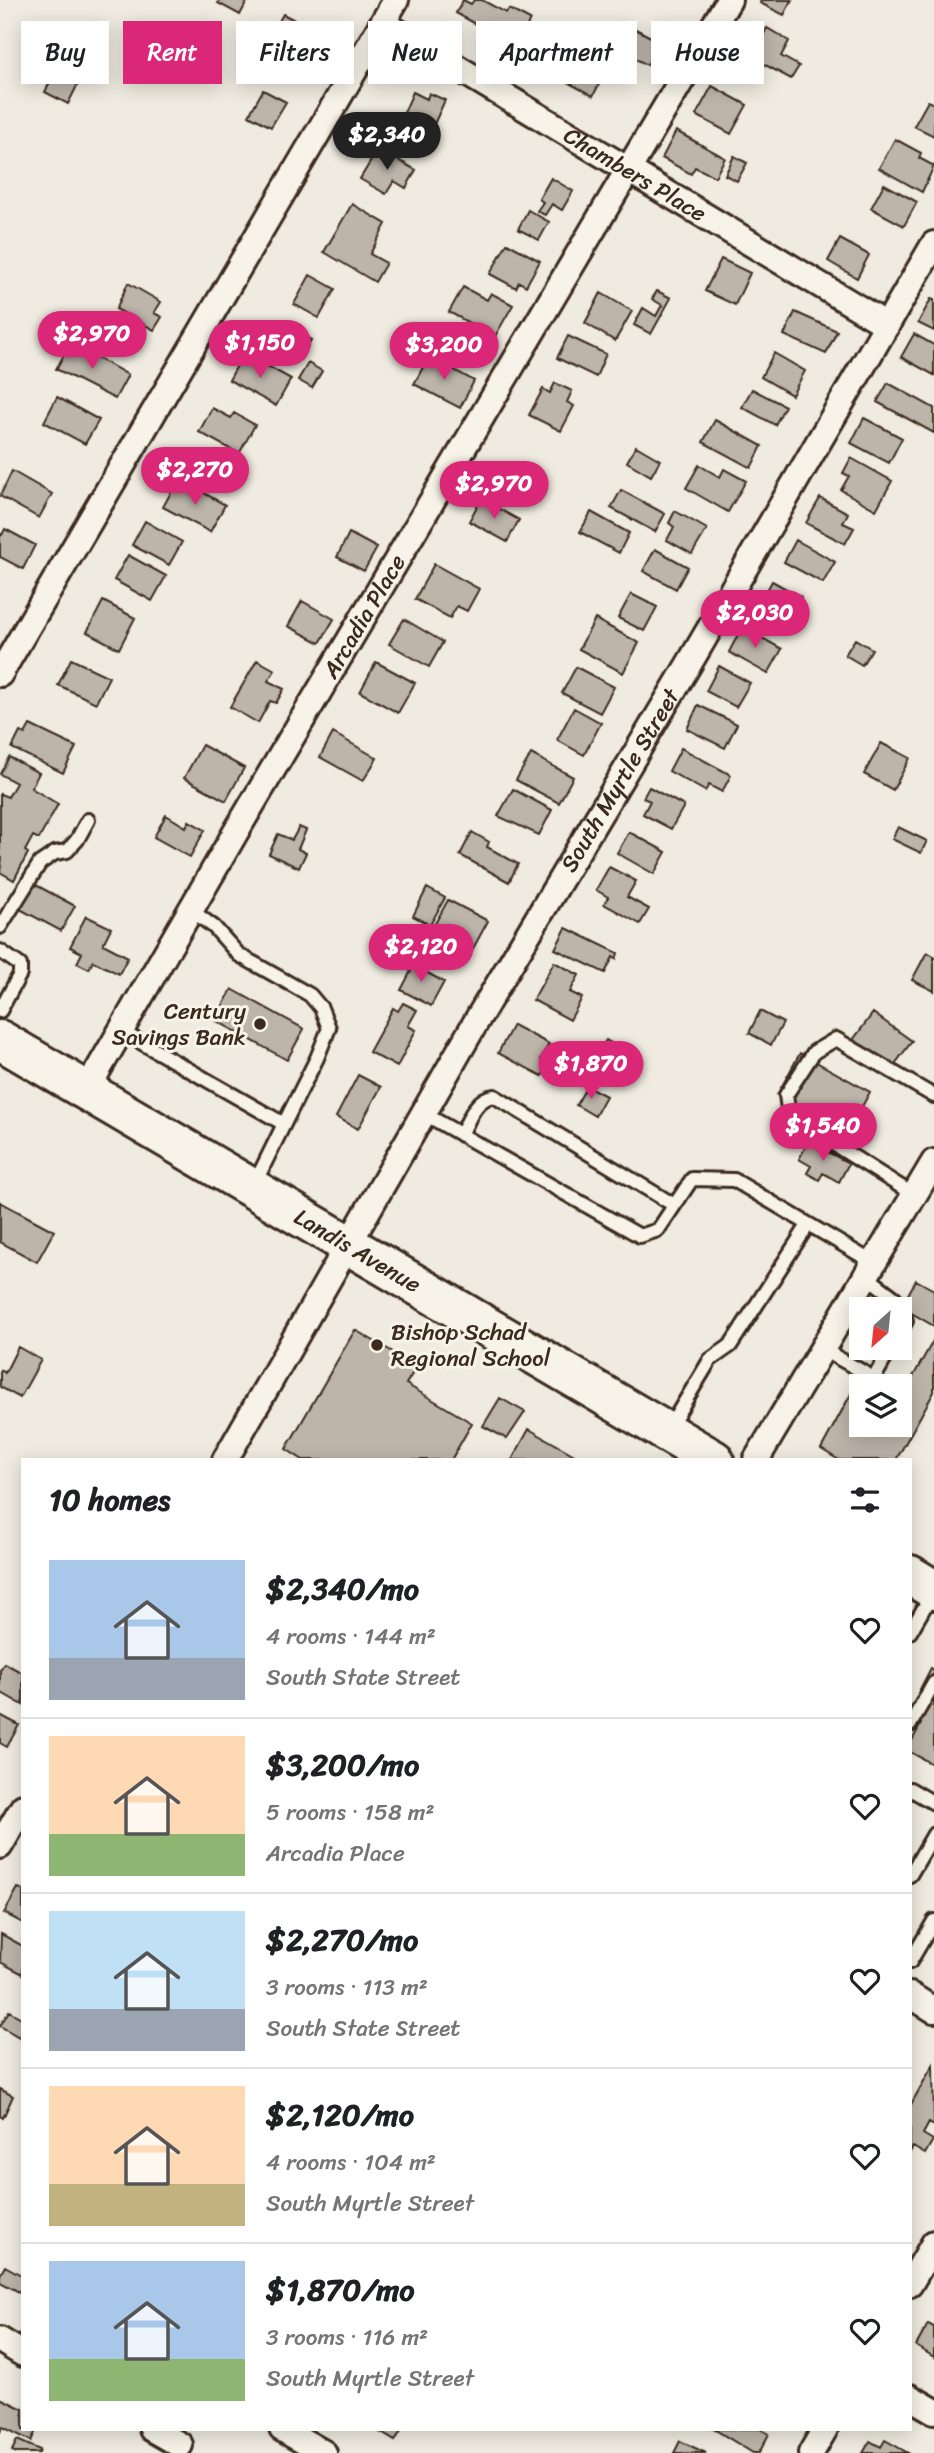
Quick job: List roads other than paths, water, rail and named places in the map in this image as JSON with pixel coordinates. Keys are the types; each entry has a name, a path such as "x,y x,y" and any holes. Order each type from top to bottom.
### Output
{"main road":[{"name":"Landis Avenue","path":"3,1040 711,1458"},
{"path":"912,1576 934,1590"}],"street":[{"path":"384,21 396,0"},
{"name":"Arcadia Place","path":"86,1091 729,0"},
{"path":"3,661 368,48"},
{"name":"Chambers Place","path":"462,70 887,325"},
{"name":"South Myrtle Street","path":"226,1458 423,1113 934,244"},
{"path":"758,1458 933,1168"},
{"path":"0,1846 21,1810"},
{"path":"912,1996 934,2010"},
{"path":"912,2281 934,2243"},
{"path":"0,2340 21,2353"},
{"path":"912,2398 934,2411"},
{"path":"156,2431 181,2442"},
{"path":"286,2431 324,2453"},
{"path":"811,2453 824,2431"}],"lane":[{"path":"0,927 40,863 55,853 67,852 88,820"},
{"path":"191,910 214,927 239,955 310,995 321,1008 329,1028 253,1189"},
{"path":"0,951 20,965 3,1040"},
{"path":"121,1031 284,1124"},
{"path":"915,1195 789,1116 786,1095 814,1052 836,1040 934,1096"},
{"path":"461,1135 477,1104 486,1097 494,1096 674,1205"},
{"path":"423,1113 640,1236 658,1230 692,1179 734,1180 808,1225 870,1270 894,1297"},
{"path":"667,1431 710,1360 730,1346 808,1225"},
{"path":"822,1349 874,1378 884,1360"},
{"path":"912,1628 934,1590"},
{"path":"912,1722 934,1683"},
{"path":"912,1790 934,1803"},
{"path":"912,1872 934,1834"},
{"path":"912,1959 934,1921"}],"place":[{"name":"Century Savings Bank","path":"260,1024"},
{"name":"Bishop Schad Regional School","path":"377,1345"}]}
